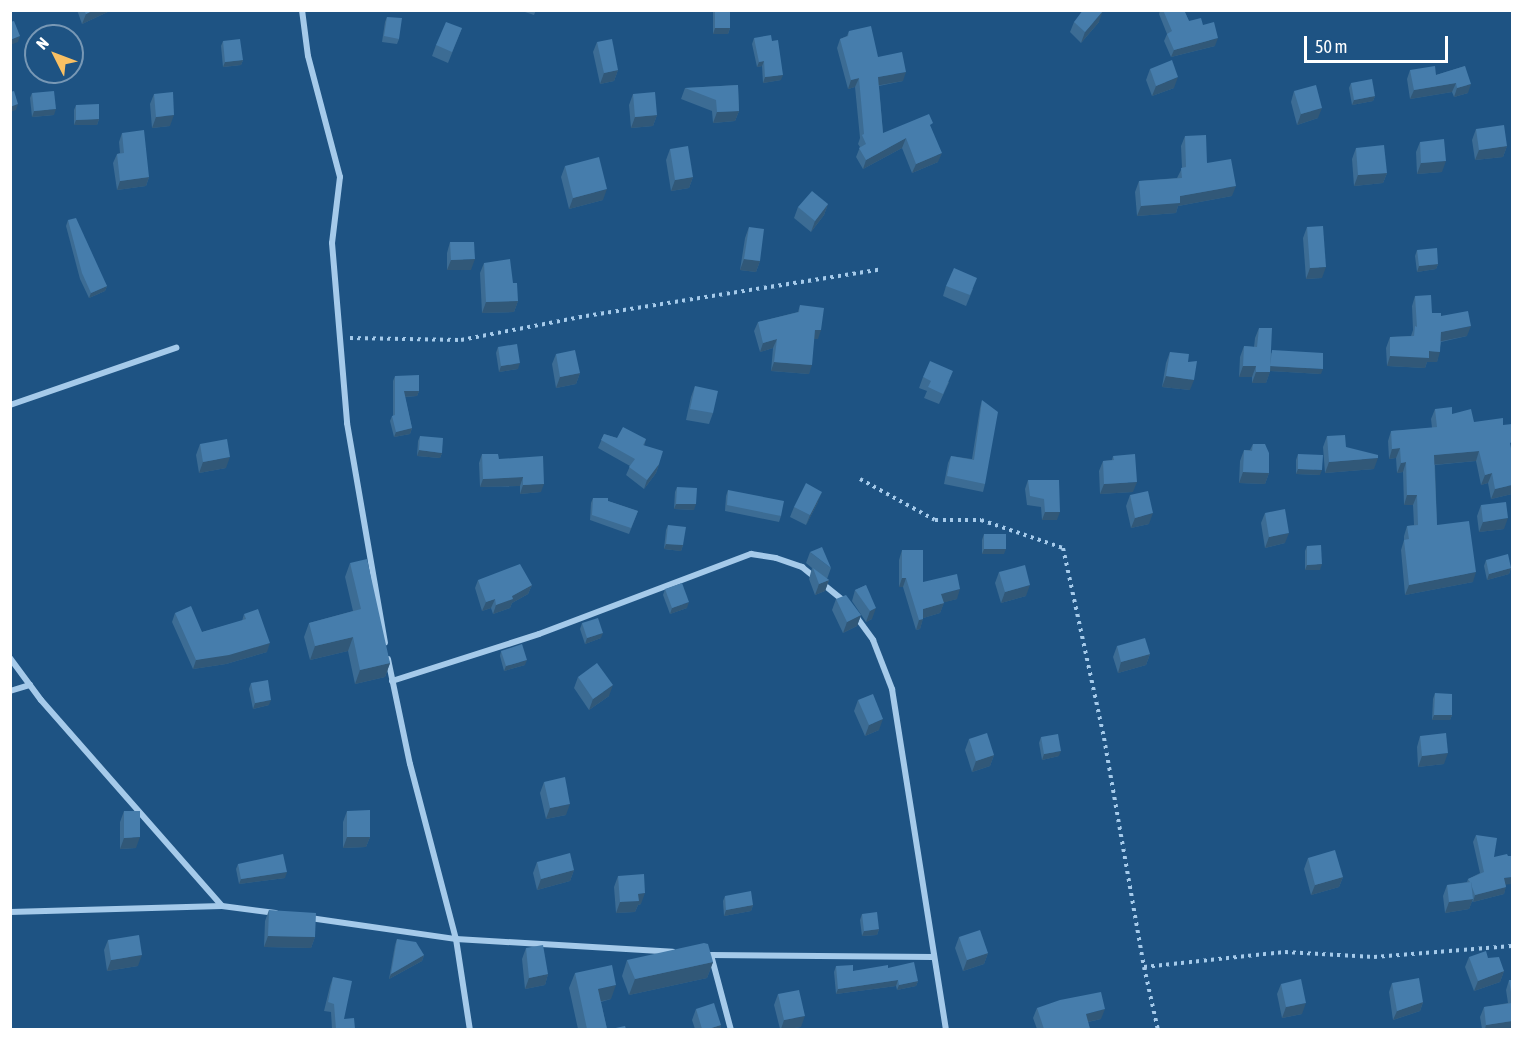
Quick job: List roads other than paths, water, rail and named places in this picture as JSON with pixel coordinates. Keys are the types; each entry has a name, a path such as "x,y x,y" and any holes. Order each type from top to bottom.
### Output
{"street":[{"path":"302,10 308,56 340,177 332,243 347,423 392,681 410,764 456,939 470,1029"},
{"path":"10,405 176,348"},
{"path":"392,681 539,634 751,554 776,558 802,567 843,598 873,640 892,689 946,1029"},
{"path":"10,658 30,685 148,824 222,906"},
{"path":"10,691 30,685"},
{"path":"10,912 222,906 281,914"},
{"path":"304,917 456,939 675,952"},
{"path":"699,954 933,957"},
{"path":"711,955 731,1029"}]}
